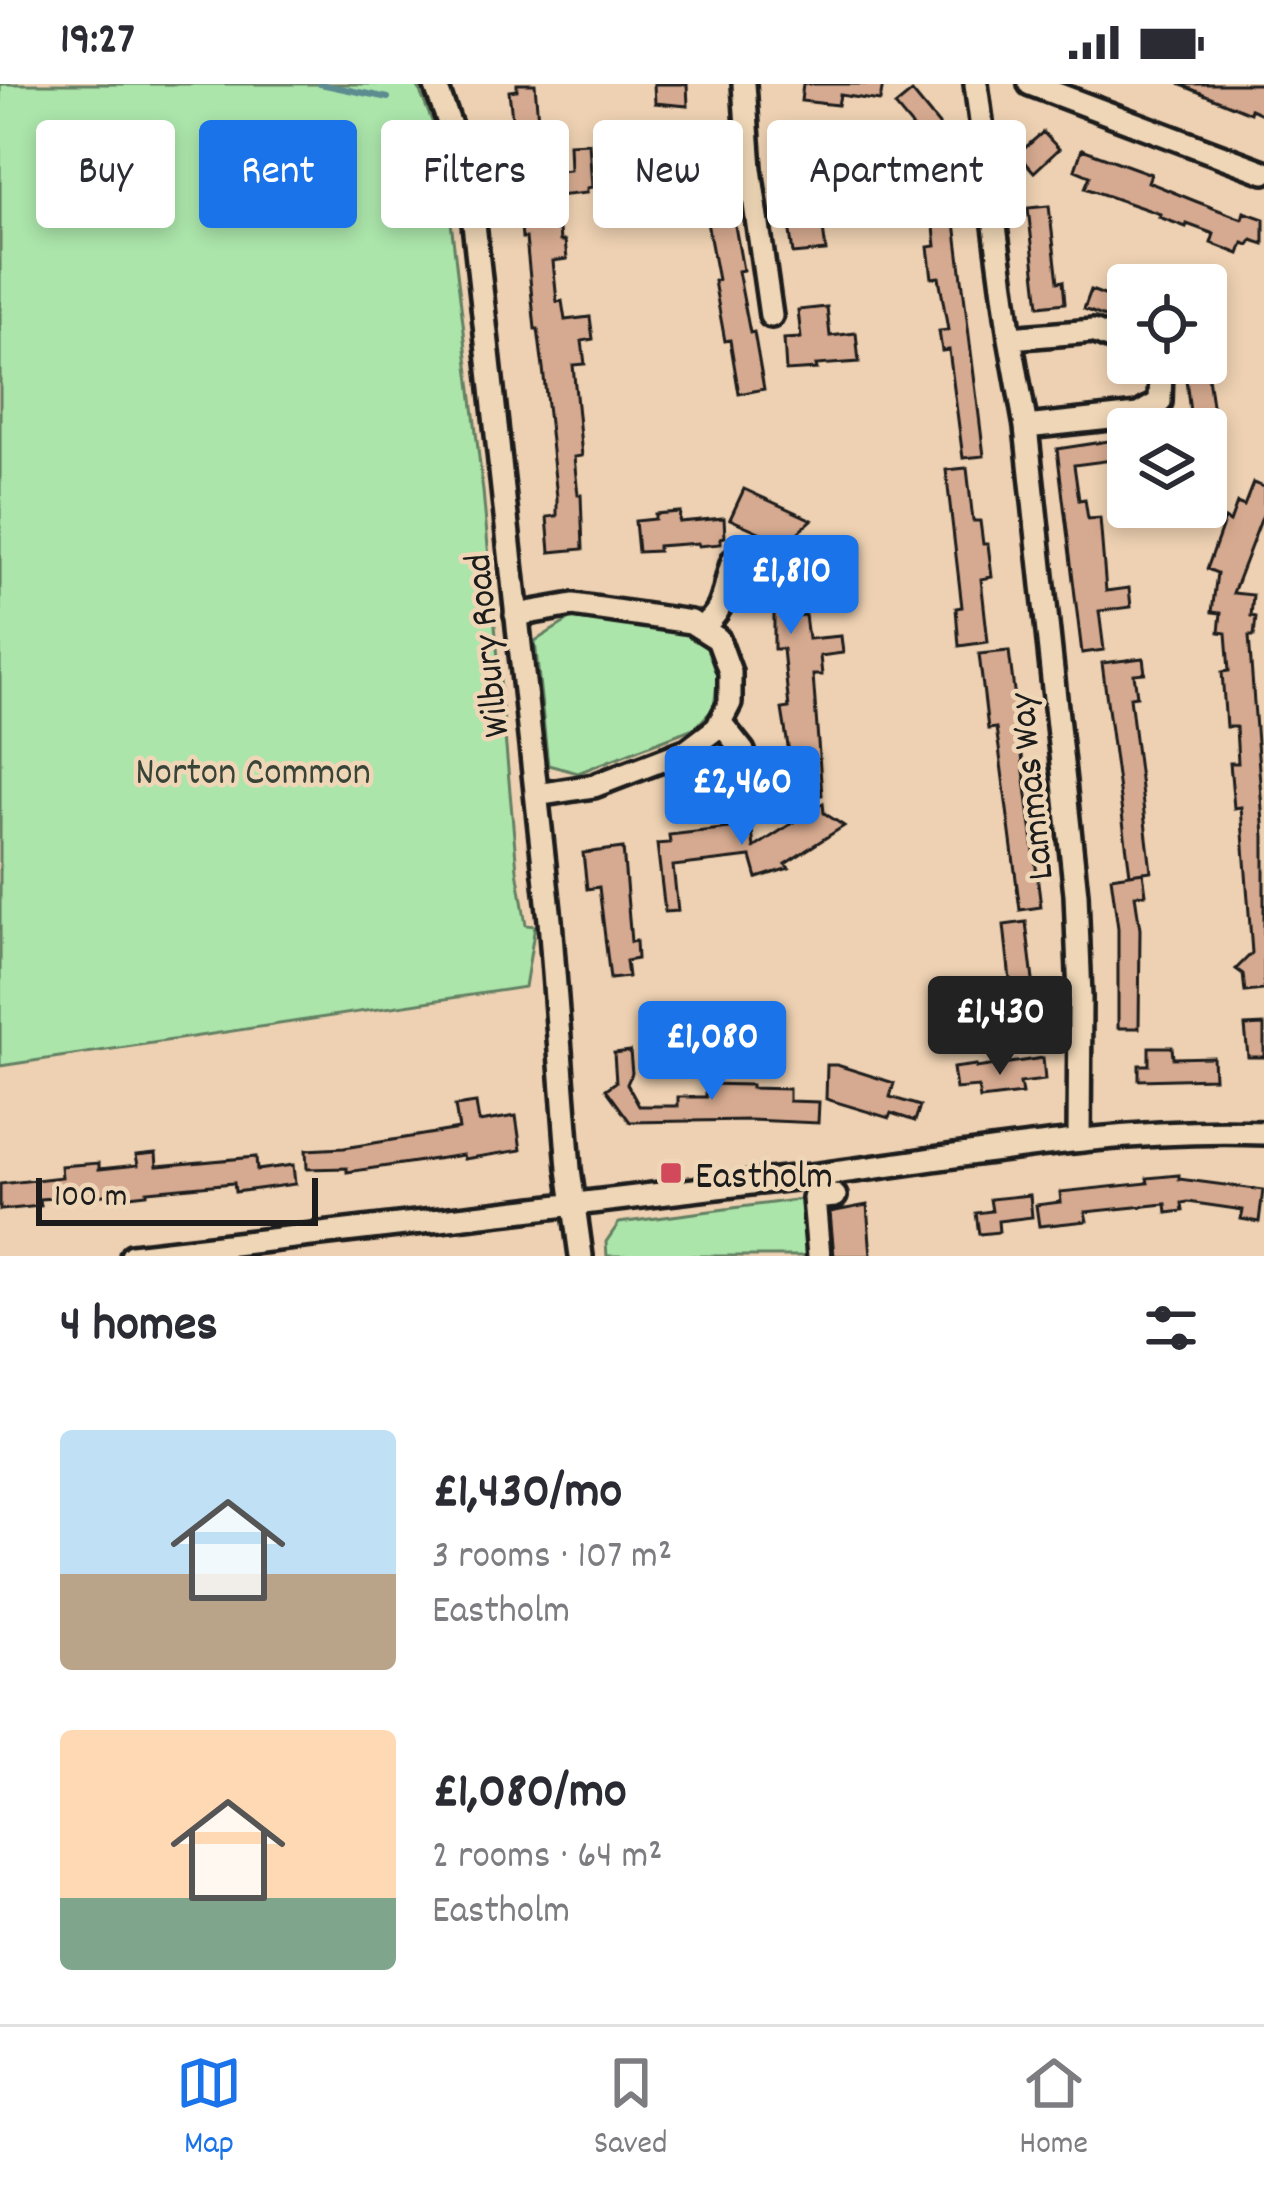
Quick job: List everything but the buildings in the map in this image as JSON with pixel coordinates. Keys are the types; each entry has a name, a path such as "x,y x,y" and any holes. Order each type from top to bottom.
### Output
{"street":[{"name":"Wilbury Road","path":"434,84 470,196 554,961 581,1256"},
{"path":"744,84 750,169 771,316"},
{"name":"Lammas Way","path":"976,84 1026,428 1076,893 1079,1140"},
{"path":"1030,84 1264,172"},
{"path":"1010,338 1094,331 1107,336"},
{"path":"1026,428 1138,415 1160,402 1161,384"},
{"path":"701,628 723,607 733,561"},
{"path":"516,615 573,605 691,622 718,639 730,672 730,703 717,728 688,750 594,786 536,795"},
{"path":"720,722 743,751 751,782 763,793"},
{"path":"132,1256 574,1206 1079,1140 1209,1131 1264,1133"},
{"path":"819,1256 814,1198 835,1196"}],"green space":[{"name":"Norton Common","path":"0,84 417,84 432,120 381,120 381,228 452,228 483,491 517,870 526,925 535,926 525,987 0,1066"},
{"path":"572,618 690,634 708,649 718,674 714,708 696,727 578,773 548,765 535,641"},
{"path":"810,1198 809,1256 607,1256 606,1242 619,1223"}],"waterway":[{"path":"320,84 388,98"}],"place":[{"name":"Eastholm","path":"671,1173"}]}
